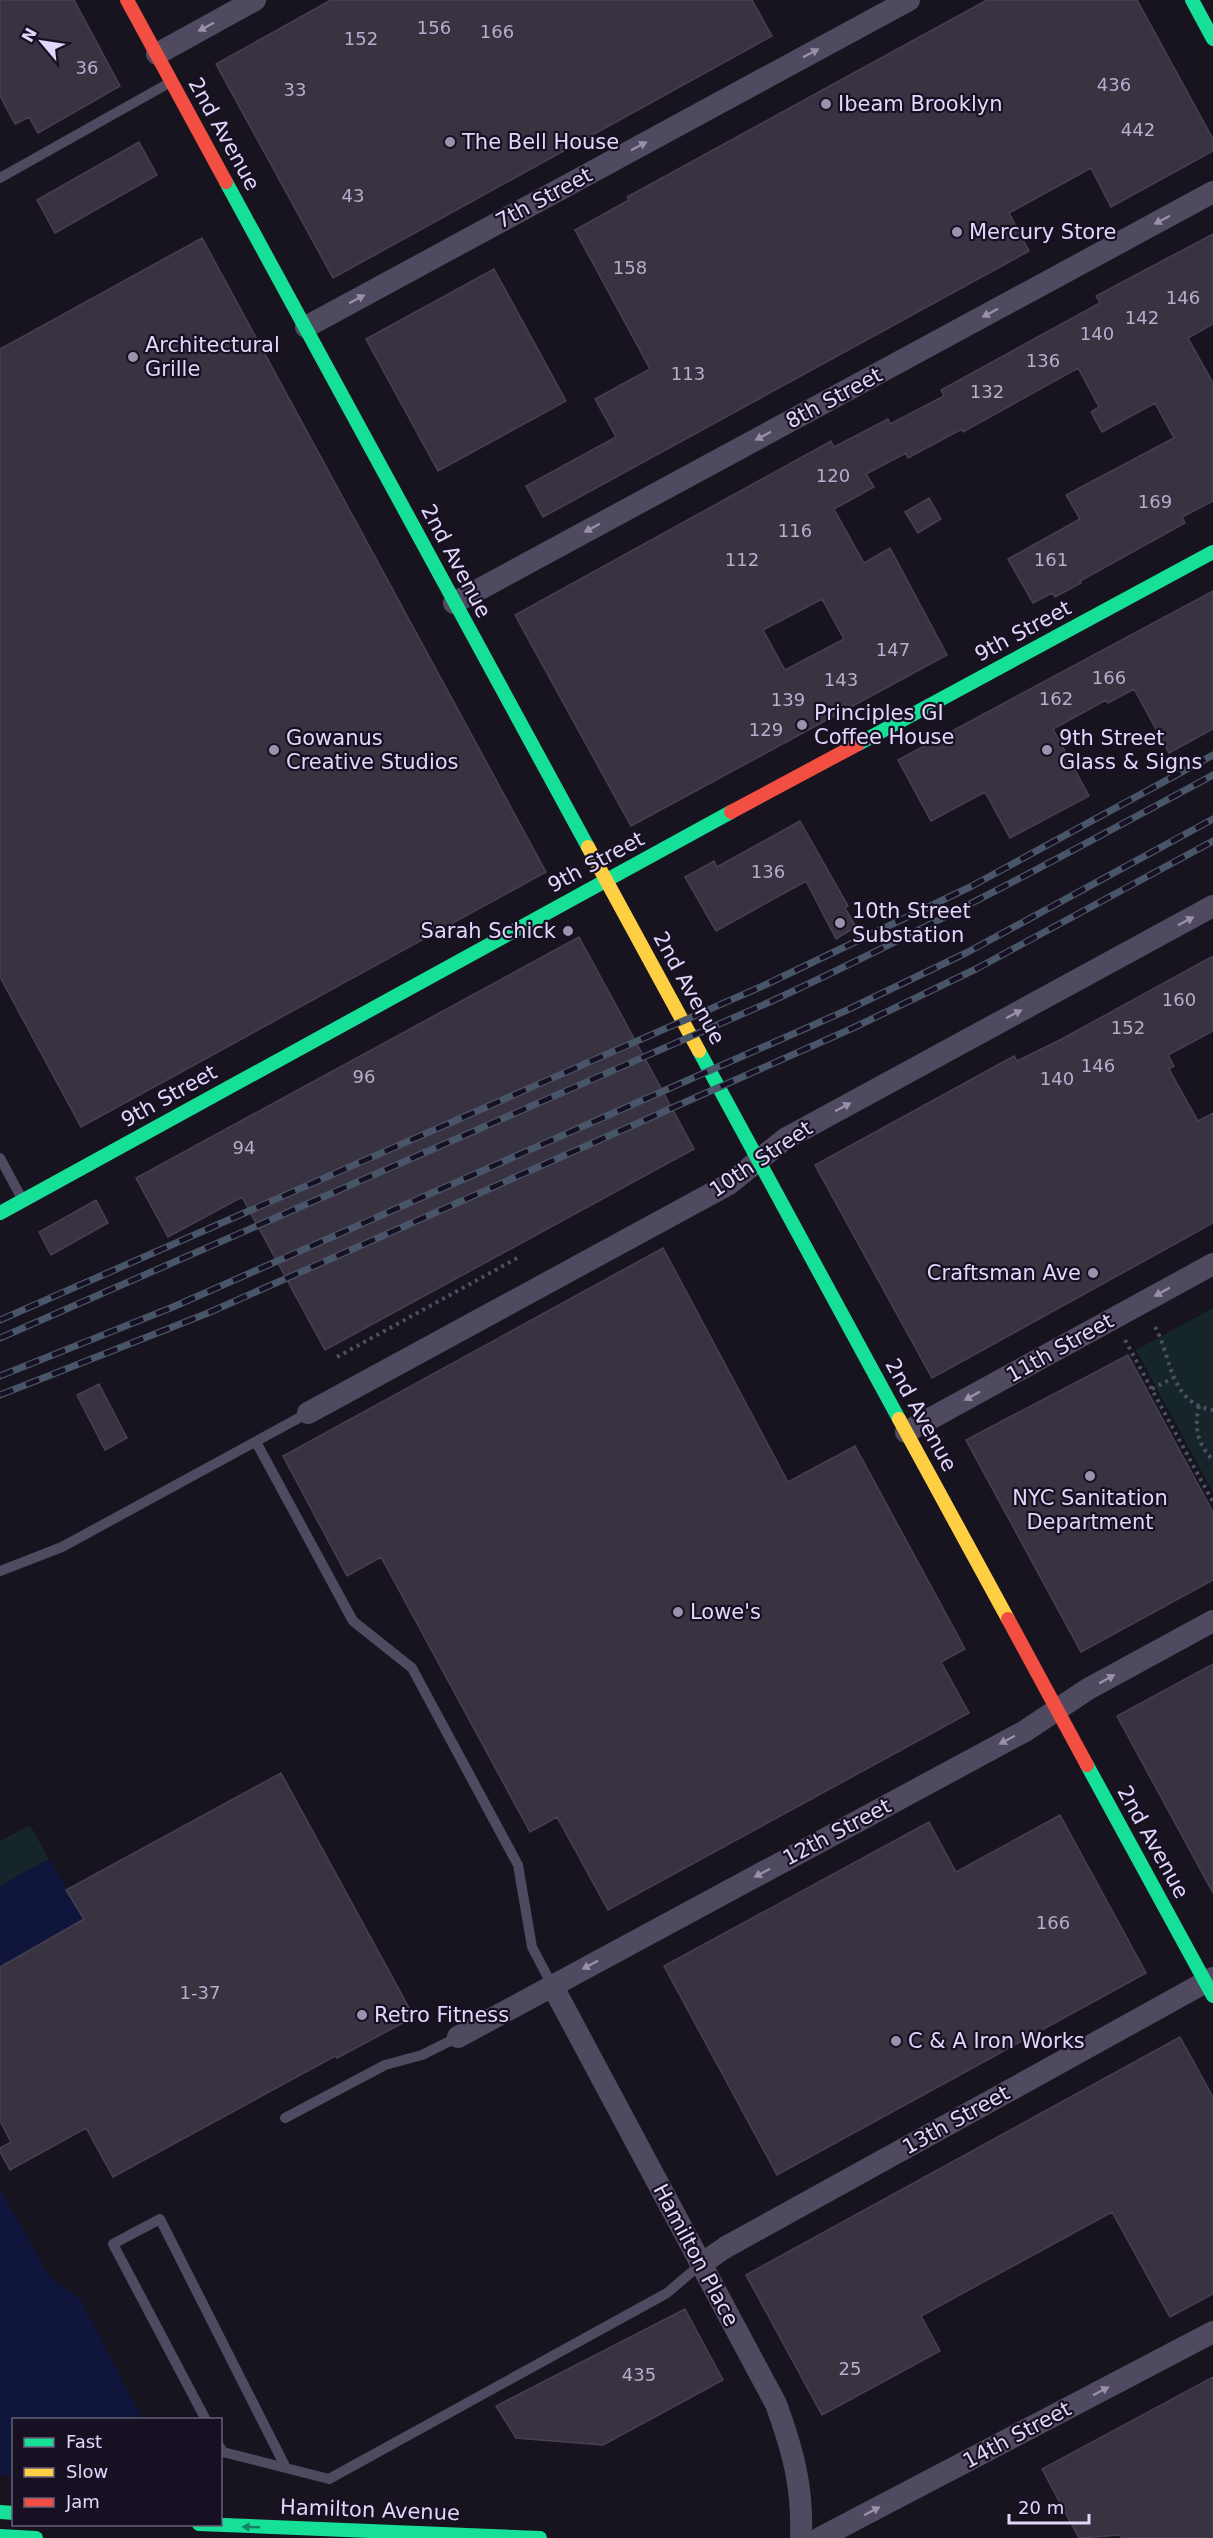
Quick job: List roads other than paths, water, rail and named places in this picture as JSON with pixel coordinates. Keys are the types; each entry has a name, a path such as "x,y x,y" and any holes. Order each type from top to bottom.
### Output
{"main road":[{"name":"2nd Avenue","path":"127,0 1057,1710 1211,1986"},
{"path":"1192,0 1213,39"},
{"name":"9th Street","path":"0,1213 606,880 1213,552"},
{"name":"Hamilton Avenue","path":"222,2526 540,2538"},
{"path":"0,2536 36,2538"}],"street":[{"path":"157,54 255,0"},
{"name":"7th Street","path":"306,327 909,0"},
{"name":"8th Street","path":"454,603 1213,192"},
{"name":"10th Street","path":"308,1413 729,1184 785,1139 1213,906"},
{"name":"11th Street","path":"906,1432 1213,1264"},
{"name":"12th Street","path":"458,2037 1025,1731 1088,1689 1213,1621"},
{"name":"Hamilton Place","path":"552,1985 776,2404 788,2436 802,2497 801,2538"},
{"name":"13th Street","path":"701,2264 726,2247 1211,1986"},
{"name":"14th Street","path":"820,2538 1213,2332"}],"lane":[{"path":"0,178 172,81"},
{"path":"0,1158 22,1200"},
{"path":"0,1571 62,1547 308,1413"},
{"path":"256,1442 353,1621 412,1668 518,1865 532,1947 552,1985"},
{"path":"285,2118 385,2065 422,2055 458,2037"},
{"path":"205,2418 113,2244 160,2219 286,2468"},
{"path":"222,2450 328,2479 667,2293 701,2264"}],"water":[{"path":"49,1859 84,1919 0,1967 0,1886"},
{"path":"0,2189 45,2269 55,2281 81,2300 141,2418 12,2418 12,2477 0,2474"}],"railway":[{"path":"0,1320 765,985 970,887 1213,755"},
{"path":"0,1338 772,1001 939,920 1213,775"},
{"path":"0,1376 173,1307 845,1011 968,952 1213,819"},
{"path":"0,1395 208,1313 853,1028 976,969 1213,841"}],"place":[{"name":"Ibeam Brooklyn","path":"826,104"},
{"name":"The Bell House","path":"450,142"},
{"name":"Mercury Store","path":"957,232"},
{"name":"Architectural Grille","path":"133,357"},
{"name":"Principles GI Coffee House","path":"802,725"},
{"name":"Gowanus Creative Studios","path":"274,750"},
{"name":"9th Street Glass & Signs","path":"1047,750"},
{"name":"10th Street Substation","path":"840,923"},
{"name":"Sarah Schick","path":"568,931"},
{"name":"Craftsman Ave","path":"1093,1273"},
{"name":"NYC Sanitation Department","path":"1090,1476"},
{"name":"Lowe's","path":"678,1612"},
{"name":"Retro Fitness","path":"362,2015"},
{"name":"C & A Iron Works","path":"896,2041"}]}
